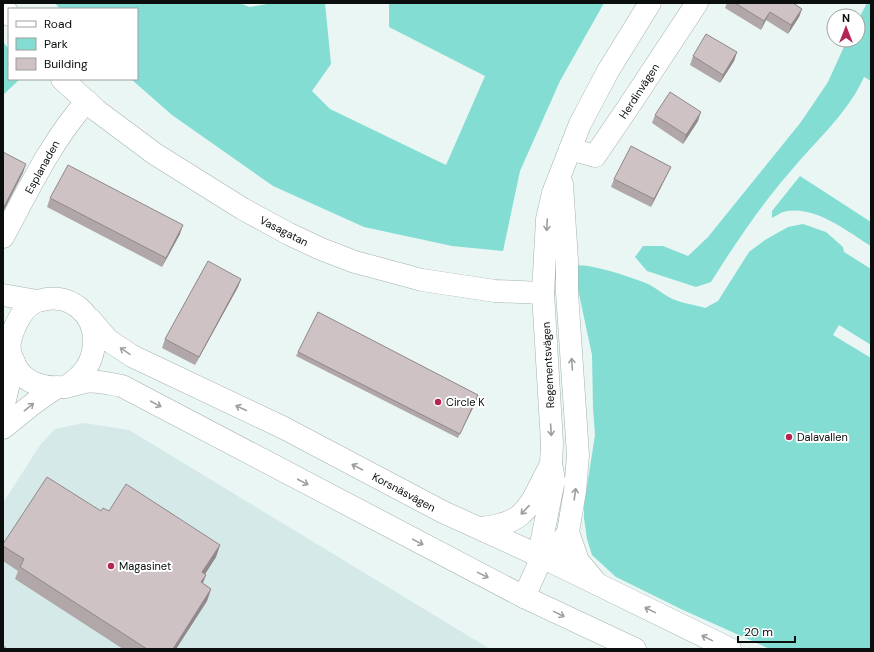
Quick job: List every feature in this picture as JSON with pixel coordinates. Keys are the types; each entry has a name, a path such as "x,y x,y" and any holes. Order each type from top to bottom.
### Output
{"street":[{"name":"Regementsvägen","path":"542,557 541,544 554,480 551,464 552,443 543,293 547,219 553,193 580,124 608,71 650,3"},
{"name":"Herdinvägen","path":"570,149 596,156 697,3"},
{"name":"Vasagatan","path":"63,80 96,110 155,154 243,209 289,234 321,249 354,262 422,280 495,291 543,293 567,292"},
{"name":"Esplanaden","path":"3,237 53,145 86,101"},
{"name":"Regementsvägen","path":"561,174 578,455 575,491 568,532"},
{"path":"3,295 37,301 49,299 76,305 89,318 94,337 90,363 79,378 34,403 3,428"},
{"path":"3,408 9,347 13,330 24,312 37,301"},
{"name":"Korsnäsvägen","path":"89,318 108,340 132,356 284,428 443,512 542,557 730,649"},
{"path":"9,347 22,375 32,382 45,386 61,387 86,382 100,382 122,386 524,597 635,649"},
{"path":"480,528 493,527 513,521 528,509 551,464"},
{"path":"524,597 542,557 556,550 568,532"},
{"path":"568,532 578,561 598,584"}],"shaded area":[{"path":"84,423 129,430 490,649 3,649 3,503 40,445 55,429"}],"green space":[{"path":"55,3 239,3 250,7 273,3 325,3 331,64 312,91 330,109 446,165 485,76 389,27 389,3 604,3 560,81 520,171 503,251 452,246 364,227 273,186 172,115 132,80 138,80 138,8 59,8"},
{"path":"867,3 871,3 871,81 864,77 842,113 783,180 761,208 711,282 696,287 647,271 635,257 643,246 663,246 688,256 708,237 801,122 828,82 843,48 866,48 866,8 864,8"},
{"path":"3,42 8,48 8,80 19,80 3,95"},
{"path":"800,176 871,222 871,246 829,220 818,215 795,211 783,212 772,218 772,211"},
{"path":"803,224 826,232 843,247 844,252 871,269 871,345 839,325 833,335 871,358 871,649 770,649 683,610 616,577 592,555 587,539 584,505 595,435 592,355 573,266 589,266 621,275 648,284 674,300 705,308 718,301 749,252 765,240 788,227"}],"building":[{"path":"735,3 793,3 802,9 791,25 770,12 764,21"},
{"path":"706,34 737,52 723,75 693,56"},
{"path":"670,92 701,112 686,135 655,115"},
{"path":"631,146 671,167 654,199 614,179"},
{"path":"3,152 26,164 3,209"},
{"path":"68,165 183,225 166,258 50,198"},
{"path":"208,261 241,279 199,357 165,339"},
{"path":"318,312 478,395 460,434 298,352"},
{"name":"Magasinet","path":"47,477 101,511 103,508 109,511 126,484 220,545 202,572 206,575 201,582 211,589 173,649 147,649 20,567 24,559 3,546"}],"place":[{"name":"Circle K","path":"438,402"},
{"name":"Dalavallen","path":"789,437"},
{"name":"Magasinet","path":"111,566"}]}
